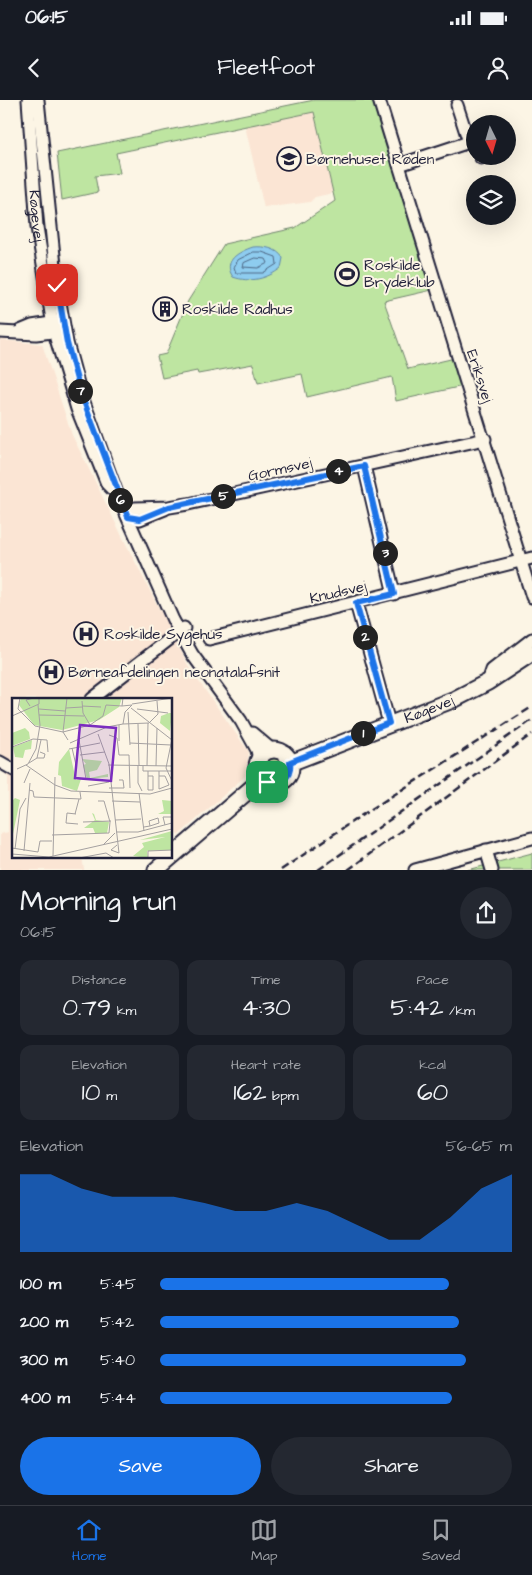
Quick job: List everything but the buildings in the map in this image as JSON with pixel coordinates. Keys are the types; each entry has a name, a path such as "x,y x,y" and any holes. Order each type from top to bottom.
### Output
{"main road":[{"name":"Køgevej","path":"290,762 455,699 488,682 532,653"},
{"path":"272,750 284,753 290,762 290,772 282,782 273,784 262,779 257,769 259,760 266,752 272,750"},
{"path":"172,854 262,779"}],"street":[{"name":"Køgevej","path":"28,100 37,228 58,326 80,391 118,496 167,603 182,629 192,654 241,721 257,750 259,760"},
{"name":"Køgevej","path":"38,100 55,266 58,326"},
{"name":"Eriksvej","path":"379,100 485,439 527,560 532,597"},
{"path":"457,105 466,127"},
{"path":"399,165 466,143"},
{"path":"0,332 16,332 32,326 58,326"},
{"name":"Gormsvej","path":"128,517 140,519 169,507 485,439"},
{"path":"364,466 394,594"},
{"name":"Knudsvej","path":"209,639 527,560"},
{"path":"356,603 389,723"},
{"path":"93,698 182,629"},
{"path":"488,682 492,670 532,639"},
{"name":"Køgevej","path":"241,721 264,746 272,750"},
{"path":"0,762 12,769"},
{"path":"415,870 532,838"},
{"path":"486,850 492,870"}],"shaded area":[{"name":"Børnehuset Røden","path":"314,112 333,193 315,197 310,202 264,208 245,126"},
{"name":"Roskilde Sygehus","path":"0,340 42,344 72,435 126,544 190,669 249,752 245,776 179,835 172,829 172,698 12,698 12,858 82,858 84,870 0,870 0,834 8,832 8,777 0,769"}],"green space":[{"path":"314,100 374,100 432,290 384,301 408,369 455,358 463,386 396,401 392,377 307,397 302,374 258,383 253,364 198,374 197,371 162,378 157,356 166,354 188,301 224,244 295,228 335,201 314,112 116,153 120,173 95,176 98,192 62,200 57,153"},
{"path":"274,756 282,759 285,767 282,775 274,778 266,775 263,767 266,759"},
{"path":"532,853 532,870 468,870"}],"water":[{"path":"253,247 266,247 277,252 283,258 281,268 270,275 258,279 246,280 233,277 229,266 233,258 237,254"}],"railway":[{"path":"281,870 359,817 532,707"},
{"path":"318,870 532,720"},
{"path":"348,870 532,734"}],"place":[{"name":"Børnehuset Røden","path":"289,159"},
{"name":"Roskilde Brydeklub","path":"347,274"},
{"name":"Roskilde Rådhus","path":"165,309"},
{"name":"Roskilde Sygehus","path":"86,634"},
{"name":"Børneafdelingen neonatalafsnit","path":"51,672"}],"route":[{"path":"57,285 62,307 64,330 80,391 115,481 118,496 128,517 140,519 169,507 364,466 394,594 356,603 389,723 290,762 290,772 285,780 276,784 267,782"}]}
